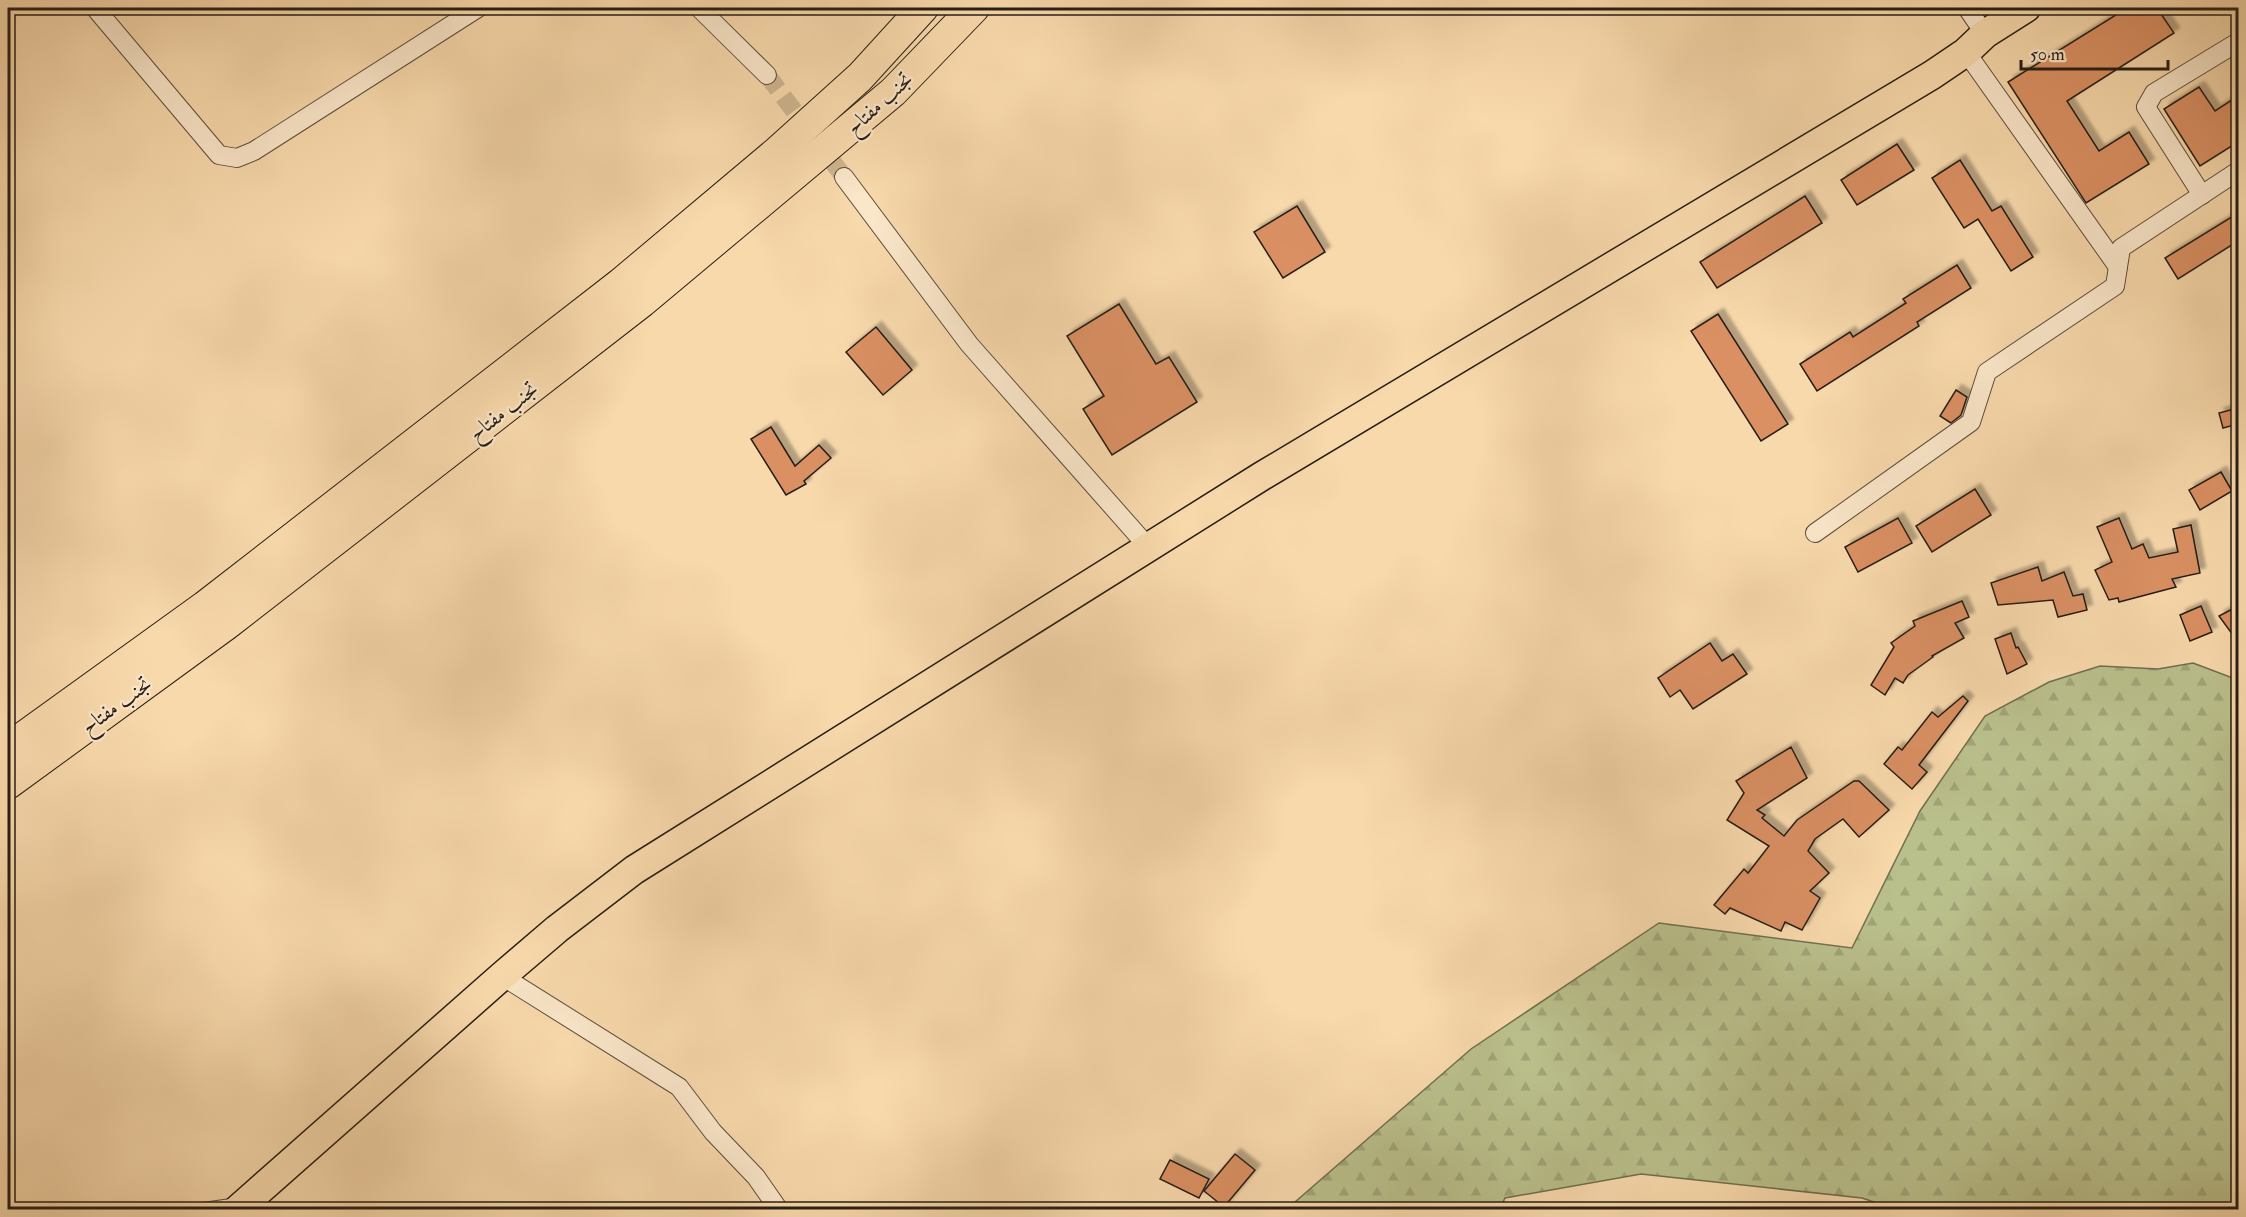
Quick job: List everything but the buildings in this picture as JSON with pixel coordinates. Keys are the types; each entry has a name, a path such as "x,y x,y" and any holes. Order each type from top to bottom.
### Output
{"highway":[{"name":"تجنب مفتاح","path":"8,748 205,606 621,283 778,151 860,77 923,8"},
{"name":"تجنب مفتاح","path":"8,784 226,625 642,303 893,92 974,8"}],"main road":[{"path":"242,1205 502,976 557,929 633,870 1272,470 1922,82 2026,8"}],"street":[{"path":"95,8 219,155 237,158 254,151 478,8"},
{"path":"699,8 767,75"},
{"path":"1967,8 1976,43 2118,267"},
{"path":"2202,195 2146,107 2154,93 2238,42"},
{"path":"1815,533 1971,422 1987,372 2115,286 2121,248 2238,171"},
{"path":"844,177 969,344 1149,548"},
{"path":"502,976 679,1087 713,1132 756,1177 779,1209"}],"lane":[{"path":"185,1209 242,1205"}],"green space":[{"path":"2193,663 2238,680 2238,1209 1895,1209 1862,1198 1641,1174 1505,1198 1500,1209 1287,1209 1471,1049 1659,923 1852,948 1920,811 1985,716 2049,682 2100,666 2158,669"}],"tunnel":[{"path":"767,75 844,177"}]}
